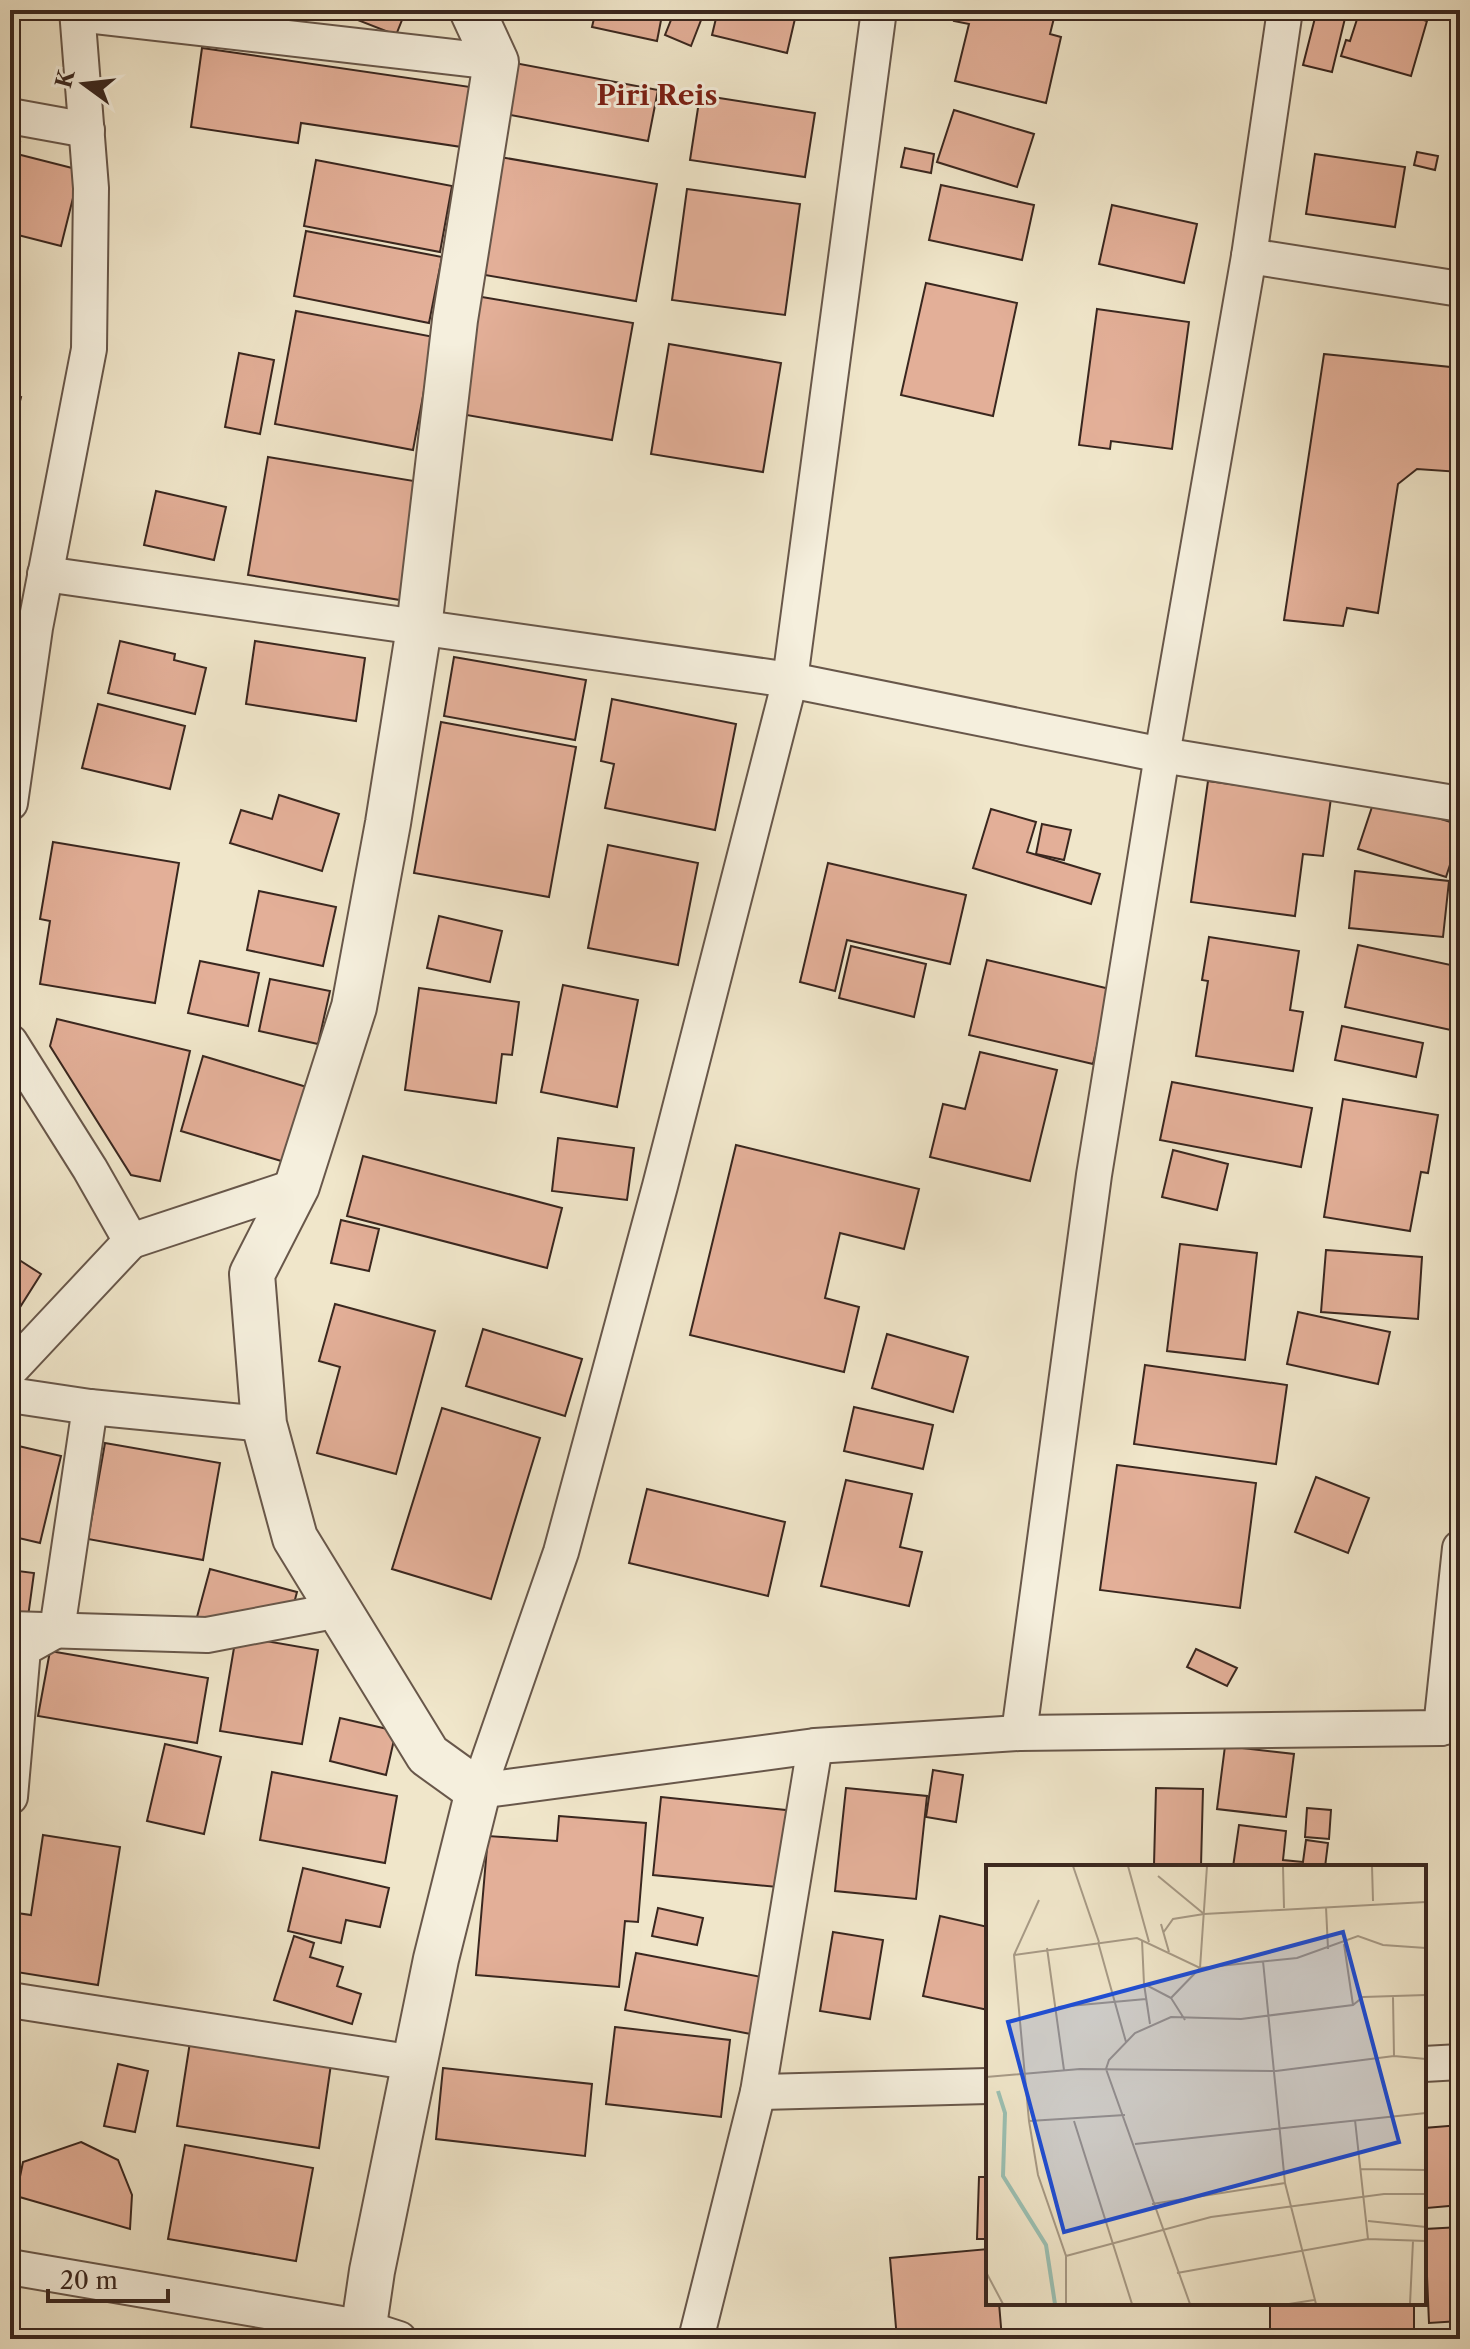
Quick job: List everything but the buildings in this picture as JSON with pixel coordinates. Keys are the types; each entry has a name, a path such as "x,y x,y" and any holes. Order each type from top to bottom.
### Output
{"street":[{"path":"472,10 496,62 455,320 419,628 388,823 354,1007 297,1186 252,1274 264,1424 295,1538 428,1755 478,1791 815,1746 1019,1733 1451,1726 1460,1548"},
{"path":"10,2267 375,2335 372,2271 436,1959 478,1791 561,1552 660,1186 790,680 879,10"},
{"path":"1019,1733 1094,1175 1162,755 1249,256 1285,10"},
{"path":"10,803 45,574 89,349 91,188 78,12 496,62"},
{"path":"10,116 87,130"},
{"path":"1249,256 1460,289"},
{"path":"45,574 790,680 1162,755 1460,804"},
{"path":"10,1042 131,1241"},
{"path":"10,1370 131,1241 297,1186"},
{"path":"10,1395 90,1407 264,1424"},
{"path":"57,1630 90,1407"},
{"path":"10,1629 207,1635 339,1610"},
{"path":"10,1797 23,1649 57,1630"},
{"path":"696,2339 758,2092 815,1746"},
{"path":"10,2000 415,2063"},
{"path":"1426,2064 1460,2062"},
{"path":"758,2092 986,2086"}],"district":[{"name":"Piri Reis","path":"657,95"}]}
